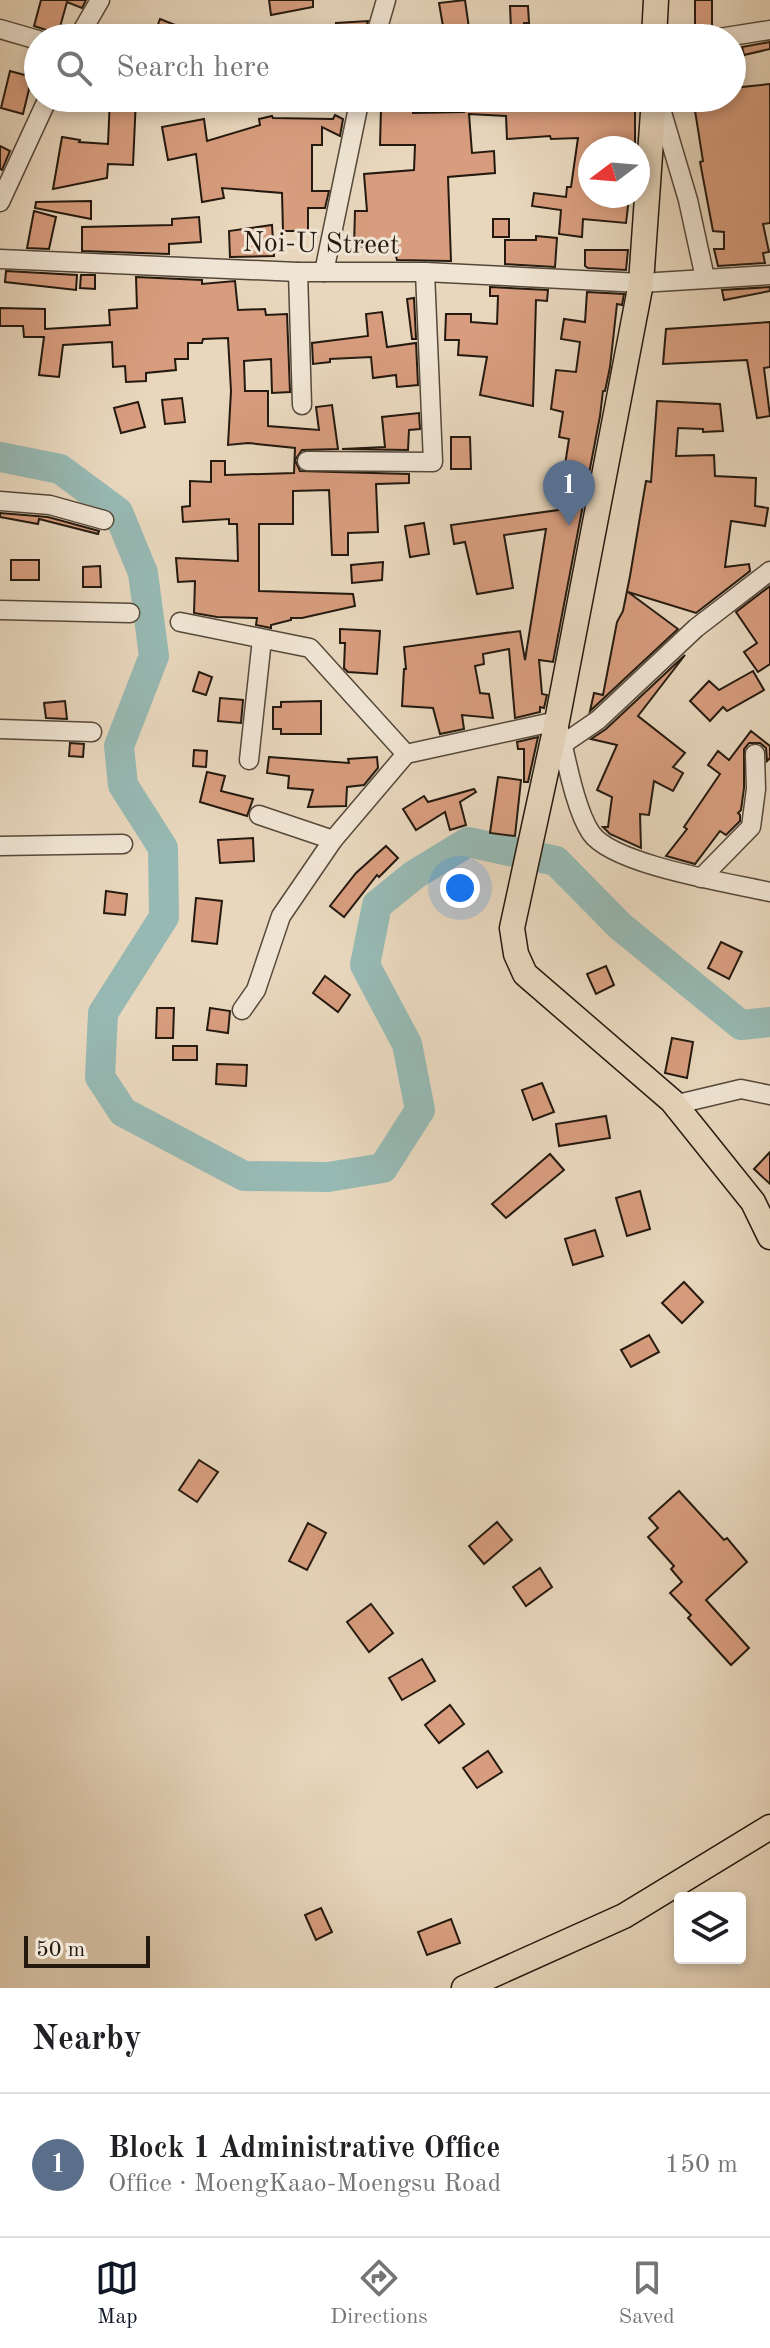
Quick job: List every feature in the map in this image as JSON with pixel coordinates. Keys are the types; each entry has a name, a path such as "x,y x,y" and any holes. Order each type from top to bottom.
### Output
{"main road":[{"path":"655,24 656,0"},
{"path":"655,112 641,283 560,733 534,826 512,928 516,954 525,974 672,1101 753,1202 770,1237"},
{"path":"464,1988 624,1916 770,1827"}],"street":[{"path":"86,24 100,0"},
{"path":"379,24 386,0"},
{"path":"0,29 24,36"},
{"path":"746,34 770,30"},
{"path":"0,202 42,112"},
{"path":"324,272 357,112"},
{"path":"660,112 688,200 705,278"},
{"name":"Noi-U Street","path":"0,259 298,272 425,272 641,283 770,275"},
{"path":"298,272 302,405"},
{"path":"307,461 433,462 425,272"},
{"path":"0,501 50,505 104,520"},
{"path":"242,1010 256,990 281,916 333,840 406,754 560,733 598,720 696,628 770,571"},
{"path":"0,610 130,613"},
{"path":"180,622 310,648 406,754"},
{"path":"249,760 262,639"},
{"path":"0,729 92,732"},
{"path":"560,733 580,808 592,834 618,853 701,878 770,892"},
{"path":"701,878 751,827 756,789 755,754"},
{"path":"259,815 333,840"},
{"path":"0,846 123,844"},
{"path":"672,1101 682,1103 741,1089 770,1095"}],"building":[{"path":"41,0 86,0 82,8 67,2 61,24 35,24"},
{"path":"269,0 313,0 313,7 271,15"},
{"path":"465,0 468,24 443,24 439,3"},
{"path":"695,0 712,0 712,24 695,24"},
{"path":"510,6 528,6 529,23 511,24"},
{"path":"368,21 367,24 336,23"},
{"path":"770,42 770,49 746,55 746,46"},
{"path":"10,71 24,75 23,114 1,108"},
{"path":"770,84 770,223 763,224 769,252 763,253 765,263 718,266 714,249 724,249 724,232 713,231 700,162 703,161 695,112 746,112 746,87"},
{"path":"109,112 135,112 133,165 108,164 107,178 53,189 62,137 108,144"},
{"path":"381,112 635,112 635,136 507,139 506,116 469,114 472,153 494,151 495,173 448,177 451,261 397,260 394,248 354,246 355,211 367,211 364,174 414,170 415,145 380,145"},
{"path":"335,115 343,119 340,136 322,127 322,145 312,145 312,191 329,191 325,208 308,208 308,231 283,231 282,193 222,188 224,198 202,202 196,154 168,160 162,127 204,119 207,141 260,125 259,119 272,116 333,119"},
{"path":"578,138 578,208 628,208 626,223 583,219 582,237 559,234 561,210 532,206 534,193 566,197 567,187 571,187"},
{"path":"0,146 10,151 2,170 0,169"},
{"path":"91,201 91,219 35,208 36,202"},
{"path":"34,211 56,217 49,249 27,248"},
{"path":"199,217 201,242 169,244 169,254 82,251 82,227 172,225 172,219"},
{"path":"493,219 509,219 509,237 493,237"},
{"path":"272,225 274,256 230,257 229,231"},
{"path":"536,236 557,238 555,267 505,264 505,240 536,240"},
{"path":"585,250 628,250 626,270 588,268 585,266"},
{"path":"6,271 77,275 76,290 5,282"},
{"path":"81,275 95,275 95,289 80,288"},
{"path":"136,277 202,280 202,284 235,281 238,310 265,309 266,315 287,314 290,392 272,393 271,359 244,361 245,391 268,391 268,426 319,430 316,407 332,405 338,449 302,450 295,460 300,471 409,474 409,483 376,484 378,532 348,533 348,555 332,555 329,490 293,491 293,524 259,524 259,591 353,594 355,606 291,618 271,625 271,628 256,625 257,618 194,613 195,581 178,582 176,558 238,561 237,524 229,524 229,519 183,522 182,507 190,506 190,481 211,482 211,461 225,461 225,475 294,473 295,448 248,443 228,445 231,391 228,338 188,343 188,359 175,359 176,370 146,373 146,381 126,382 125,366 113,367 112,342 63,345 59,377 39,375 44,337 24,337 23,326 0,326 0,308 45,309 45,329 110,325 109,310 137,308"},
{"path":"490,287 548,290 547,301 536,300 533,406 480,395 487,357 458,355 459,340 445,340 446,314 471,314 471,322 497,324 498,296 490,296"},
{"path":"770,287 770,291 724,300 722,290"},
{"path":"587,292 624,294 622,305 617,304 610,367 553,662 539,660 542,694 547,695 544,708 540,707 540,712 515,718 509,649 483,654 484,664 475,666 480,693 489,694 493,718 462,715 464,729 440,734 433,708 402,706 406,669 404,647 520,631 525,660 546,529 504,535 513,588 477,594 465,542 454,544 451,525 558,510 569,439 559,437 563,412 551,409 556,370 576,372 580,342 561,339 564,319 585,322"},
{"path":"414,298 416,339 412,339 407,299"},
{"path":"382,312 387,347 416,343 418,385 397,387 396,375 373,378 371,357 330,359 330,362 313,364 312,343 368,336 366,314"},
{"path":"770,322 770,367 764,368 770,416 757,418 747,360 663,364 666,329"},
{"path":"182,398 185,422 165,424 162,400"},
{"path":"657,401 720,404 723,431 678,428 676,456 714,455 715,476 756,478 755,506 768,508 765,526 731,521 725,567 749,564 750,571 696,613 628,592 678,629 590,711 594,693 603,695 617,622 623,611 646,481 651,482"},
{"path":"138,402 145,427 121,433 114,408"},
{"path":"419,413 420,429 409,430 408,450 342,449 385,447 382,417"},
{"path":"451,437 470,437 471,469 451,469"},
{"path":"0,513 48,517 99,531 98,534 39,519 38,524 0,517"},
{"path":"424,523 429,554 410,557 405,526"},
{"path":"11,560 39,560 39,580 11,580"},
{"path":"383,562 382,580 352,583 351,565"},
{"path":"100,566 101,587 83,587 83,567"},
{"path":"770,586 770,664 758,672 744,652 757,643 736,612"},
{"path":"340,629 380,631 377,674 348,672 344,668 345,643 340,643"},
{"path":"685,655 638,716 685,753 673,767 683,773 673,791 654,781 649,815 640,814 641,848 610,834 603,827 608,827 612,797 597,790 617,745 591,739 606,729"},
{"path":"753,671 764,690 727,711 723,707 710,721 690,701 709,681 719,690"},
{"path":"199,672 212,677 206,695 193,691"},
{"path":"220,698 243,700 241,723 218,721"},
{"path":"65,701 67,719 46,718 44,703"},
{"path":"321,701 321,734 281,734 281,729 273,729 273,707 281,707 281,702"},
{"path":"751,731 770,746 770,758 767,761 766,748 760,743 749,743 744,749 744,788 738,813 740,821 726,835 720,831 695,864 666,856 687,829 684,827 720,774 708,765 718,751 729,760"},
{"path":"538,737 528,782 524,782 524,749 518,749 517,742"},
{"path":"70,743 84,744 83,757 69,756"},
{"path":"194,750 207,751 206,767 193,766"},
{"path":"269,757 349,763 348,759 377,757 378,768 364,785 347,787 346,806 308,807 313,790 288,788 289,776 267,773"},
{"path":"207,772 225,776 221,791 253,799 247,816 200,802"},
{"path":"498,777 521,780 515,836 490,833"},
{"path":"474,789 476,792 460,802 466,825 450,830 445,812 416,830 403,809 424,796 428,802"},
{"path":"253,838 254,861 220,863 218,840"},
{"path":"386,846 398,858 379,877 377,875 344,917 330,906 356,873"},
{"path":"106,891 127,894 125,915 104,913"},
{"path":"196,898 222,901 217,944 192,941"},
{"path":"721,942 742,952 729,979 708,968"},
{"path":"606,966 614,985 596,994 587,974"},
{"path":"325,976 350,995 338,1012 313,993"},
{"path":"157,1008 174,1008 173,1038 156,1038"},
{"path":"210,1008 230,1011 228,1033 207,1030"},
{"path":"672,1038 693,1042 687,1078 665,1073"},
{"path":"173,1046 197,1046 197,1060 173,1060"},
{"path":"217,1064 247,1065 246,1086 216,1084"},
{"path":"542,1083 554,1112 533,1120 522,1090"},
{"path":"606,1116 610,1138 559,1146 556,1124"},
{"path":"770,1152 770,1184 754,1169"},
{"path":"550,1154 564,1170 506,1218 492,1204"},
{"path":"640,1191 650,1229 627,1236 616,1198"},
{"path":"595,1230 603,1256 573,1265 565,1239"},
{"path":"684,1282 703,1302 682,1323 662,1303"},
{"path":"649,1335 659,1352 631,1367 621,1350"},
{"path":"199,1460 218,1472 197,1502 179,1490"},
{"path":"679,1491 747,1562 706,1600 749,1648 731,1665 688,1618 691,1615 670,1593 682,1582 671,1569 674,1566 648,1537 658,1528 649,1518"},
{"path":"497,1522 512,1540 484,1564 469,1546"},
{"path":"308,1523 326,1533 307,1570 289,1561"},
{"path":"540,1568 552,1587 526,1606 513,1587"},
{"path":"371,1604 393,1633 369,1652 347,1622"},
{"path":"422,1659 435,1681 402,1700 389,1678"},
{"path":"450,1705 464,1724 439,1743 425,1725"},
{"path":"488,1751 502,1772 477,1788 463,1768"},
{"path":"321,1908 332,1932 316,1940 305,1915"},
{"path":"451,1919 460,1943 427,1955 418,1932"}],"waterway":[{"path":"0,457 60,469 118,512 143,573 154,656 119,746 123,785 163,848 164,917 103,1013 100,1077 123,1112 244,1176 328,1177 383,1168 420,1110 407,1044 365,965 377,905 414,875 468,842 556,861 620,926 741,1025 770,1022"}],"place":[{"name":"Block 1 Administrative Office","path":"569,526"}]}
